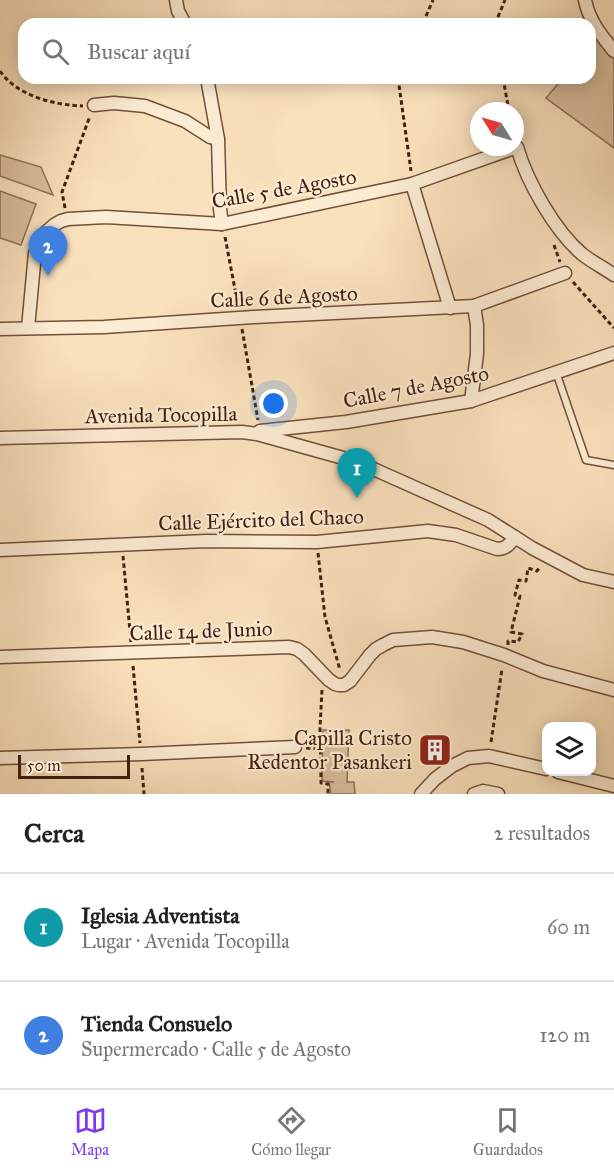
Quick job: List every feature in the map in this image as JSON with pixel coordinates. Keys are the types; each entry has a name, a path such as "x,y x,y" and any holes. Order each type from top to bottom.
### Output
{"street":[{"path":"176,0 182,18"},
{"path":"585,0 591,18"},
{"path":"596,28 614,51"},
{"path":"208,84 218,140 222,224"},
{"path":"94,105 114,103 145,106 185,121 210,138 218,140"},
{"name":"Calle 5 de Agosto","path":"68,219 106,217 222,224 412,184 517,147 521,163 543,205 563,234 583,255 614,275"},
{"path":"412,184 450,308"},
{"path":"28,328 35,252 45,233 54,225 68,219"},
{"name":"Calle 6 de Agosto","path":"0,329 104,327 474,306 565,273"},
{"path":"471,401 477,344 474,306"},
{"name":"Calle 7 de Agosto","path":"257,434 260,430 346,422 471,401 614,353"},
{"name":"Avenida Tocopilla","path":"0,438 242,432 257,434 369,467 488,520 532,548 583,575 614,582"},
{"name":"Calle Ejército del Chaco","path":"0,550 206,541 317,542 428,531 456,535 501,549 511,543 515,537"},
{"path":"344,685 350,681 376,649 393,640 432,637 506,651 543,671 614,690"},
{"name":"Calle 14 de Junio","path":"0,657 289,647 304,654 335,684 344,685"},
{"path":"0,758 295,747"},
{"path":"421,794 435,779 452,766 468,758 489,756 542,768"},
{"path":"577,776 614,786"},
{"path":"474,794 483,791 498,794"}],"lane":[{"path":"556,372 586,460 614,465"}],"path":[{"path":"425,18 433,0"},
{"path":"498,18 505,0"},
{"path":"0,71 20,90 40,98 66,105 94,105 62,192 68,219"},
{"path":"399,84 412,184"},
{"path":"504,84 507,102"},
{"path":"565,273 614,328"},
{"path":"317,542 326,616 344,685"},
{"path":"122,545 144,794"},
{"path":"489,756 508,641 518,642 522,634 511,632 520,596 515,595 519,580 526,581 528,568 537,571 549,557"},
{"path":"323,672 320,728 321,783 328,784 328,794"}],"shaded area":[{"path":"599,36 614,42 614,148 546,98 558,84 596,84 596,40"},
{"path":"0,155 41,167 53,195 0,176"},
{"path":"0,191 36,204 21,245 0,238"},
{"path":"323,730 349,730 347,782 354,782 355,794 331,794 329,782 334,782 322,781"}],"place":[{"name":"Tienda Consuelo","path":"48,276"},
{"name":"Iglesia Adventista","path":"357,498"},
{"name":"Capilla Cristo Redentor Pasankeri","path":"435,750"}]}
